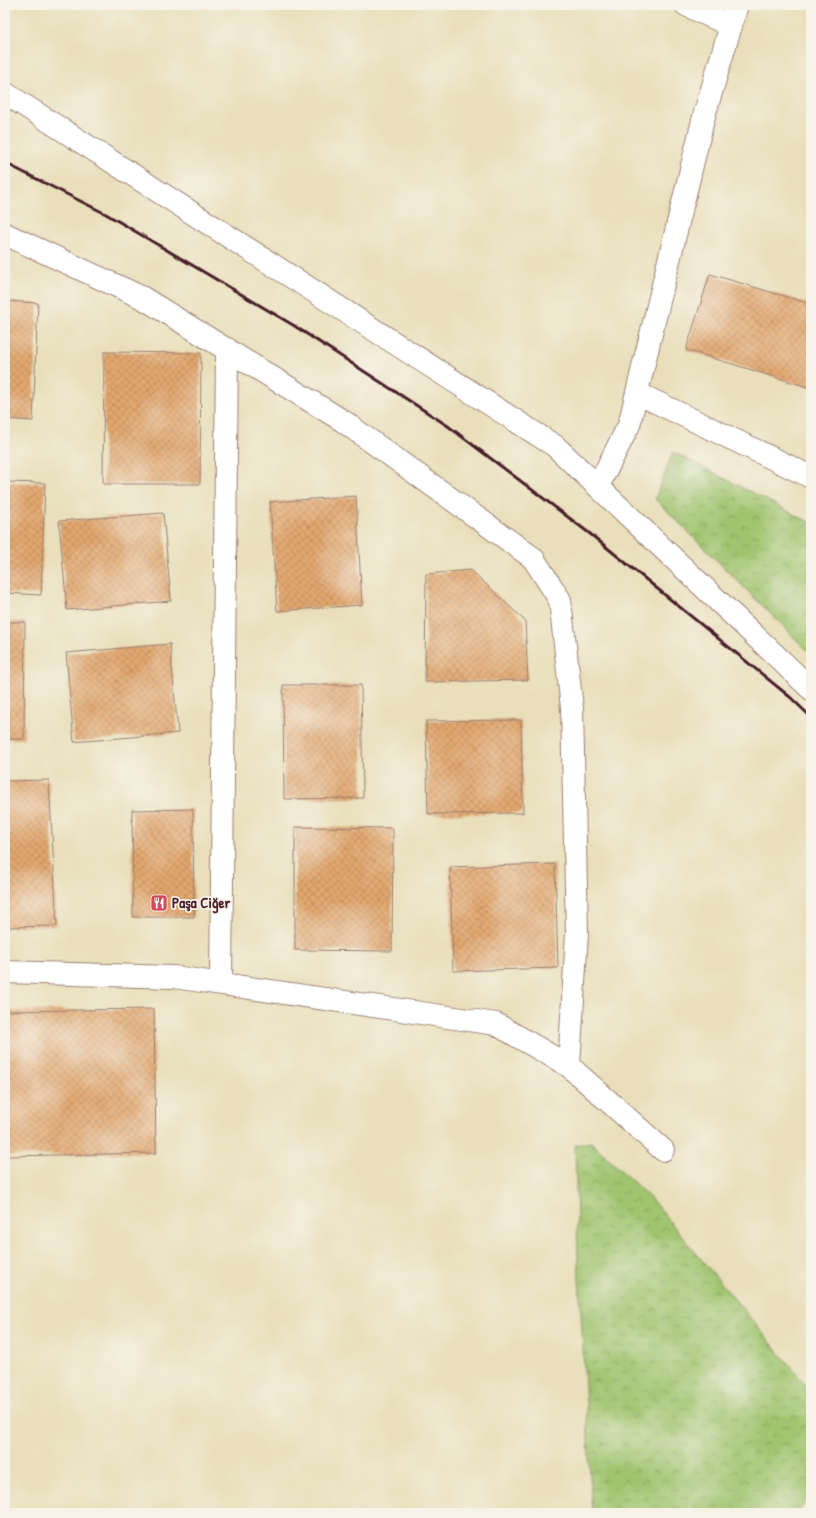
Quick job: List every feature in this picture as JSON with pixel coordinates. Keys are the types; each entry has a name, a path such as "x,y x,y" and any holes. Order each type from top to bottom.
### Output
{"street":[{"path":"686,5 731,26"},
{"path":"598,486 629,425 704,116 737,5"},
{"path":"5,93 555,446 811,688"},
{"path":"5,234 143,298 343,422 533,558 560,600 572,708 577,933 569,1066"},
{"path":"221,983 227,350"},
{"path":"637,393 811,477"},
{"path":"5,972 174,977 496,1024 569,1066 663,1150"}],"green space":[{"path":"673,452 811,523 811,654 655,499"},
{"path":"591,1142 652,1200 811,1391 811,1495 797,1513 592,1513 578,1260 575,1145"}],"building":[{"path":"710,274 811,304 811,388 686,350"},
{"path":"5,301 38,303 33,421 5,419"},
{"path":"104,352 201,353 200,484 103,484"},
{"path":"5,482 45,483 41,595 5,593"},
{"path":"356,496 362,605 277,611 270,502"},
{"path":"163,513 171,601 67,610 59,521"},
{"path":"471,570 525,621 528,680 425,682 426,574"},
{"path":"5,622 25,622 24,739 5,739"},
{"path":"170,644 178,733 74,742 66,653"},
{"path":"283,685 361,685 363,798 284,799"},
{"path":"521,720 523,813 428,814 426,721"},
{"path":"49,780 57,926 5,927 5,781"},
{"path":"193,809 194,917 133,917 132,810"},
{"path":"295,827 393,828 392,951 295,950"},
{"path":"555,864 558,968 453,971 450,867"},
{"path":"154,1009 156,1153 5,1156 5,1011"}],"railway":[{"path":"5,163 106,214 293,325 448,426 589,533 790,697 811,717"}],"place":[{"name":"Paşa Ciğer","path":"159,903"}]}
